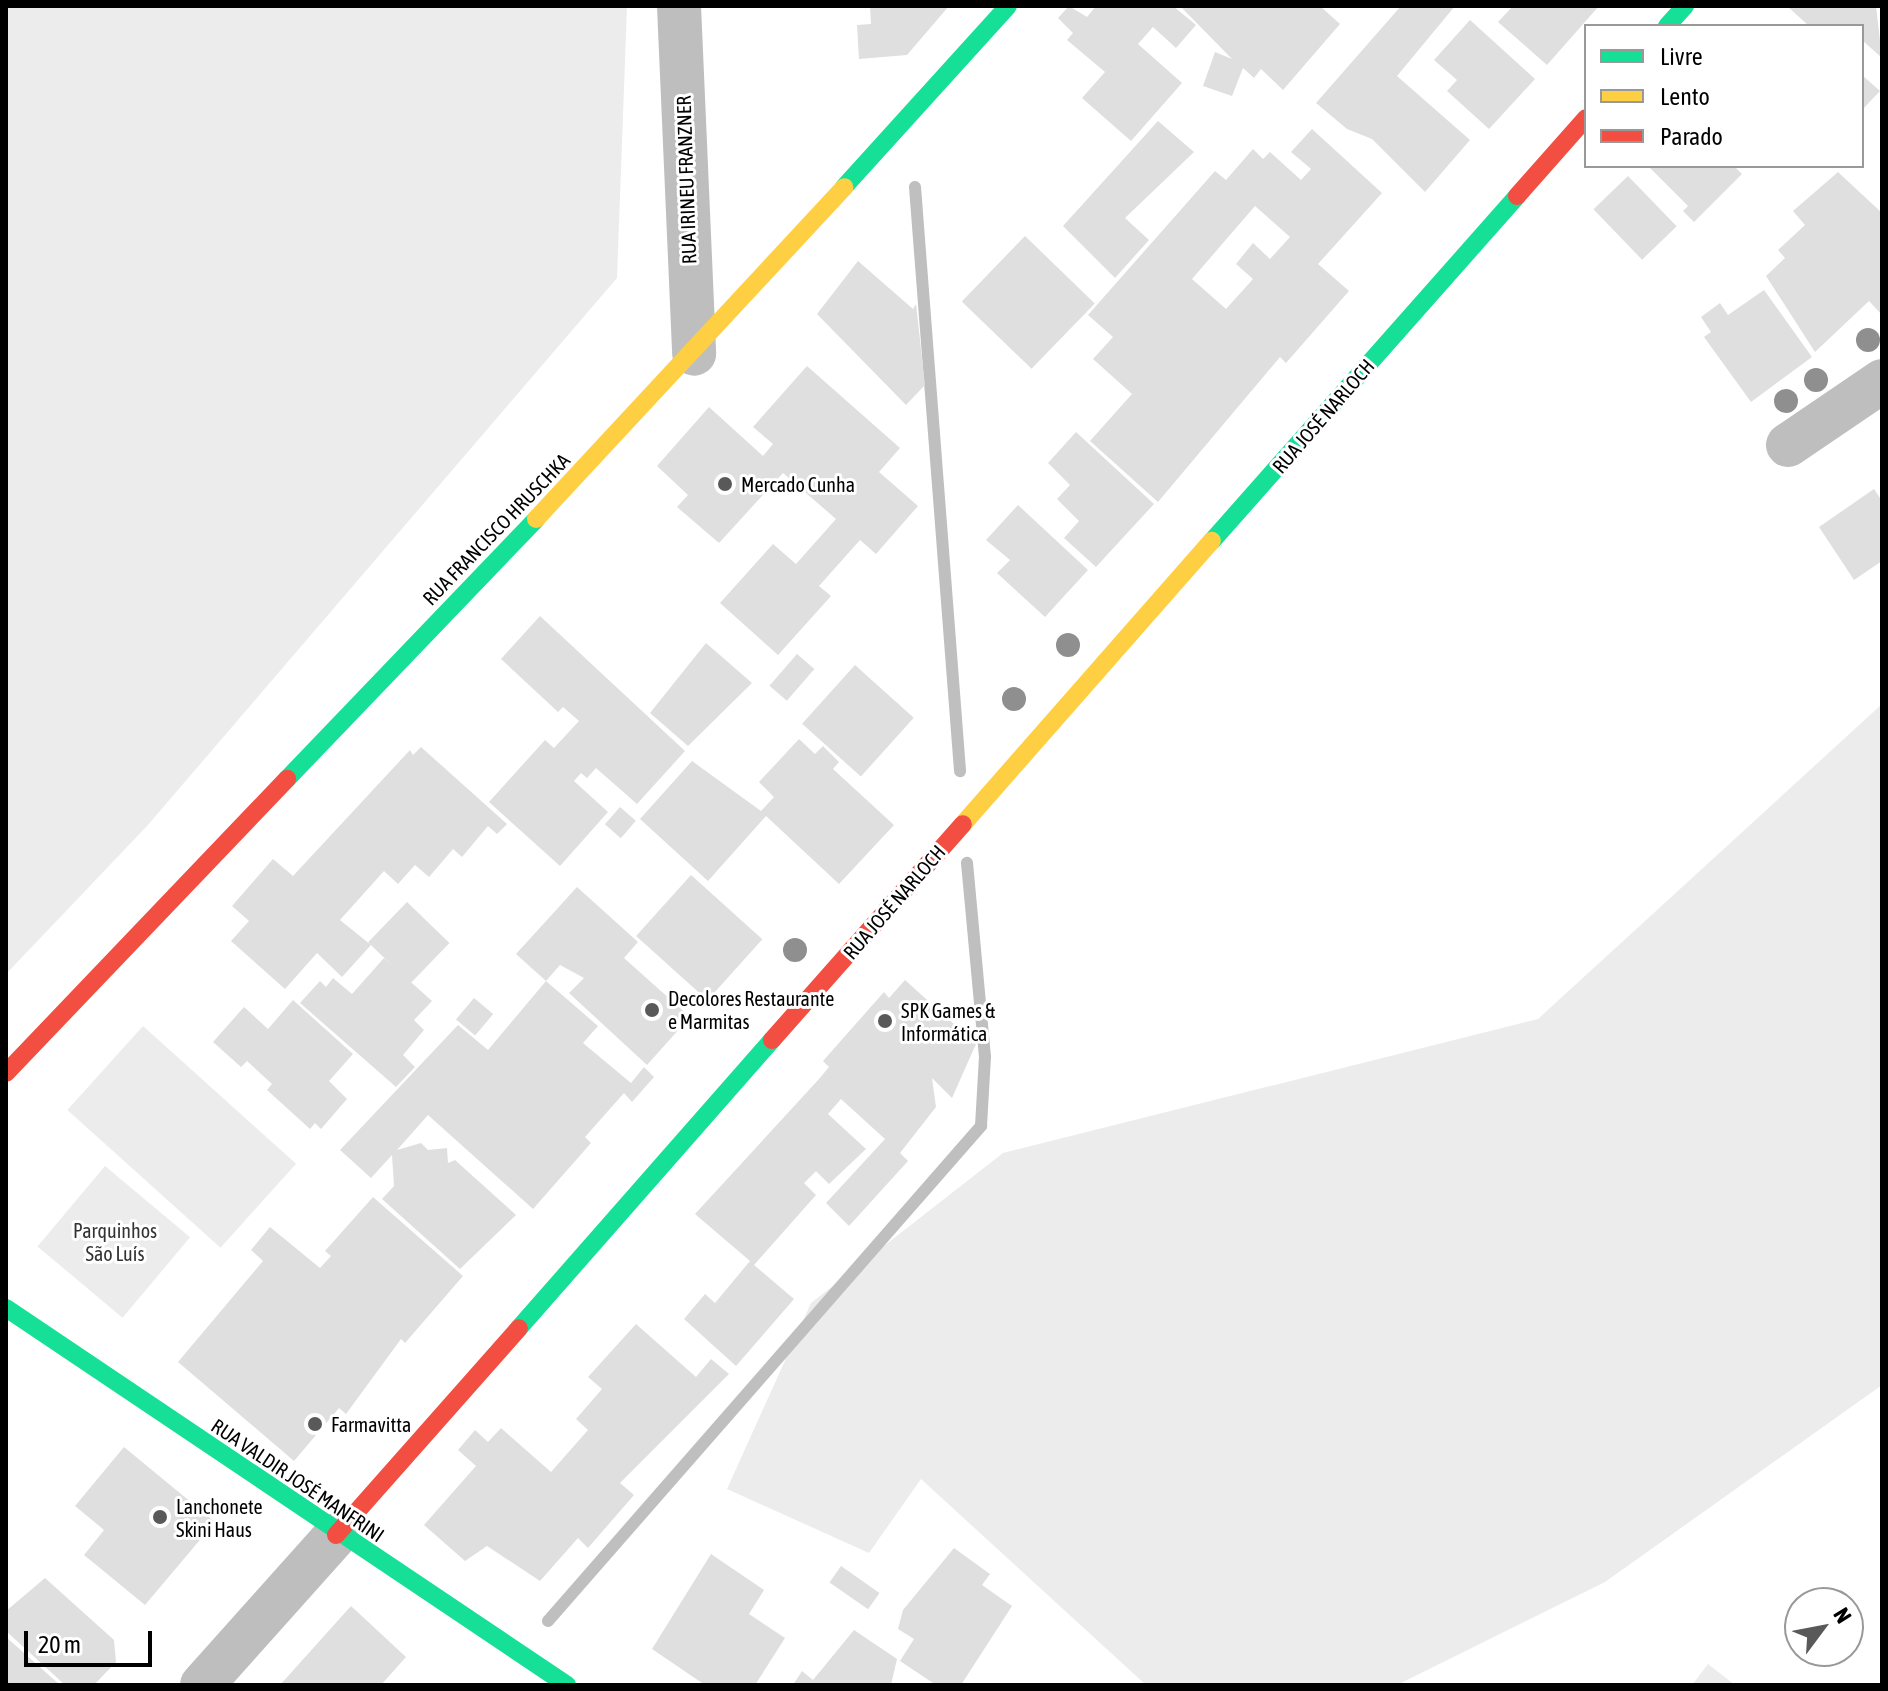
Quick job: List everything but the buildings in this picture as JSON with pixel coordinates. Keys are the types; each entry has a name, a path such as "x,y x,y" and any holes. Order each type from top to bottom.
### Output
{"main road":[{"name":"RUA FRANCISCO HRUSCHKA","path":"6,1073 694,354 1008,6"},
{"path":"1669,24 1685,6"},
{"name":"RUA JOSÉ NARLOCH","path":"336,1535 1584,120"},
{"name":"RUA VALDIR JOSÉ MANFRINI","path":"6,1308 336,1535 567,1685"}],"street":[{"name":"RUA IRINEU FRANZNER","path":"679,6 694,354"},
{"path":"1788,445 1882,381"},
{"name":"RUA JOSÉ NARLOCH","path":"202,1685 336,1535"}],"green space":[{"path":"6,6 627,7 617,278 147,826 6,974"},
{"path":"1882,704 1882,1385 1605,1582 1397,1685 1146,1685 921,1479 869,1553 727,1489 811,1303 1003,1153 1538,1019"},
{"path":"143,1026 296,1164 220,1248 67,1110"},
{"name":"Parquinhos São Luís","path":"105,1166 190,1237 123,1318 38,1246"},
{"path":"1708,1664 1735,1685 1692,1685"}],"waterway":[{"path":"915,187 960,771"},
{"path":"548,1621 981,1126 985,1057 967,863"}],"traffic: fast":[{"path":"844,187 1008,6"},
{"path":"1669,24 1685,6"},
{"path":"1212,541 1517,196"},
{"path":"287,779 536,519"},
{"path":"519,1328 772,1040"},
{"path":"6,1308 567,1685"}],"traffic: slow":[{"path":"536,519 844,187"},
{"path":"963,824 1212,541"}],"traffic: jam":[{"path":"1517,196 1584,120"},
{"path":"6,1073 287,779"},
{"path":"772,1040 963,824"},
{"path":"336,1535 519,1328"}],"place":[{"name":"Mercado Cunha","path":"725,484"},
{"name":"Decolores Restaurante e Marmitas","path":"652,1010"},
{"name":"SPK Games & Informática","path":"885,1021"},
{"name":"Farmavitta","path":"315,1424"},
{"name":"Lanchonete Skini Haus","path":"160,1517"}]}
